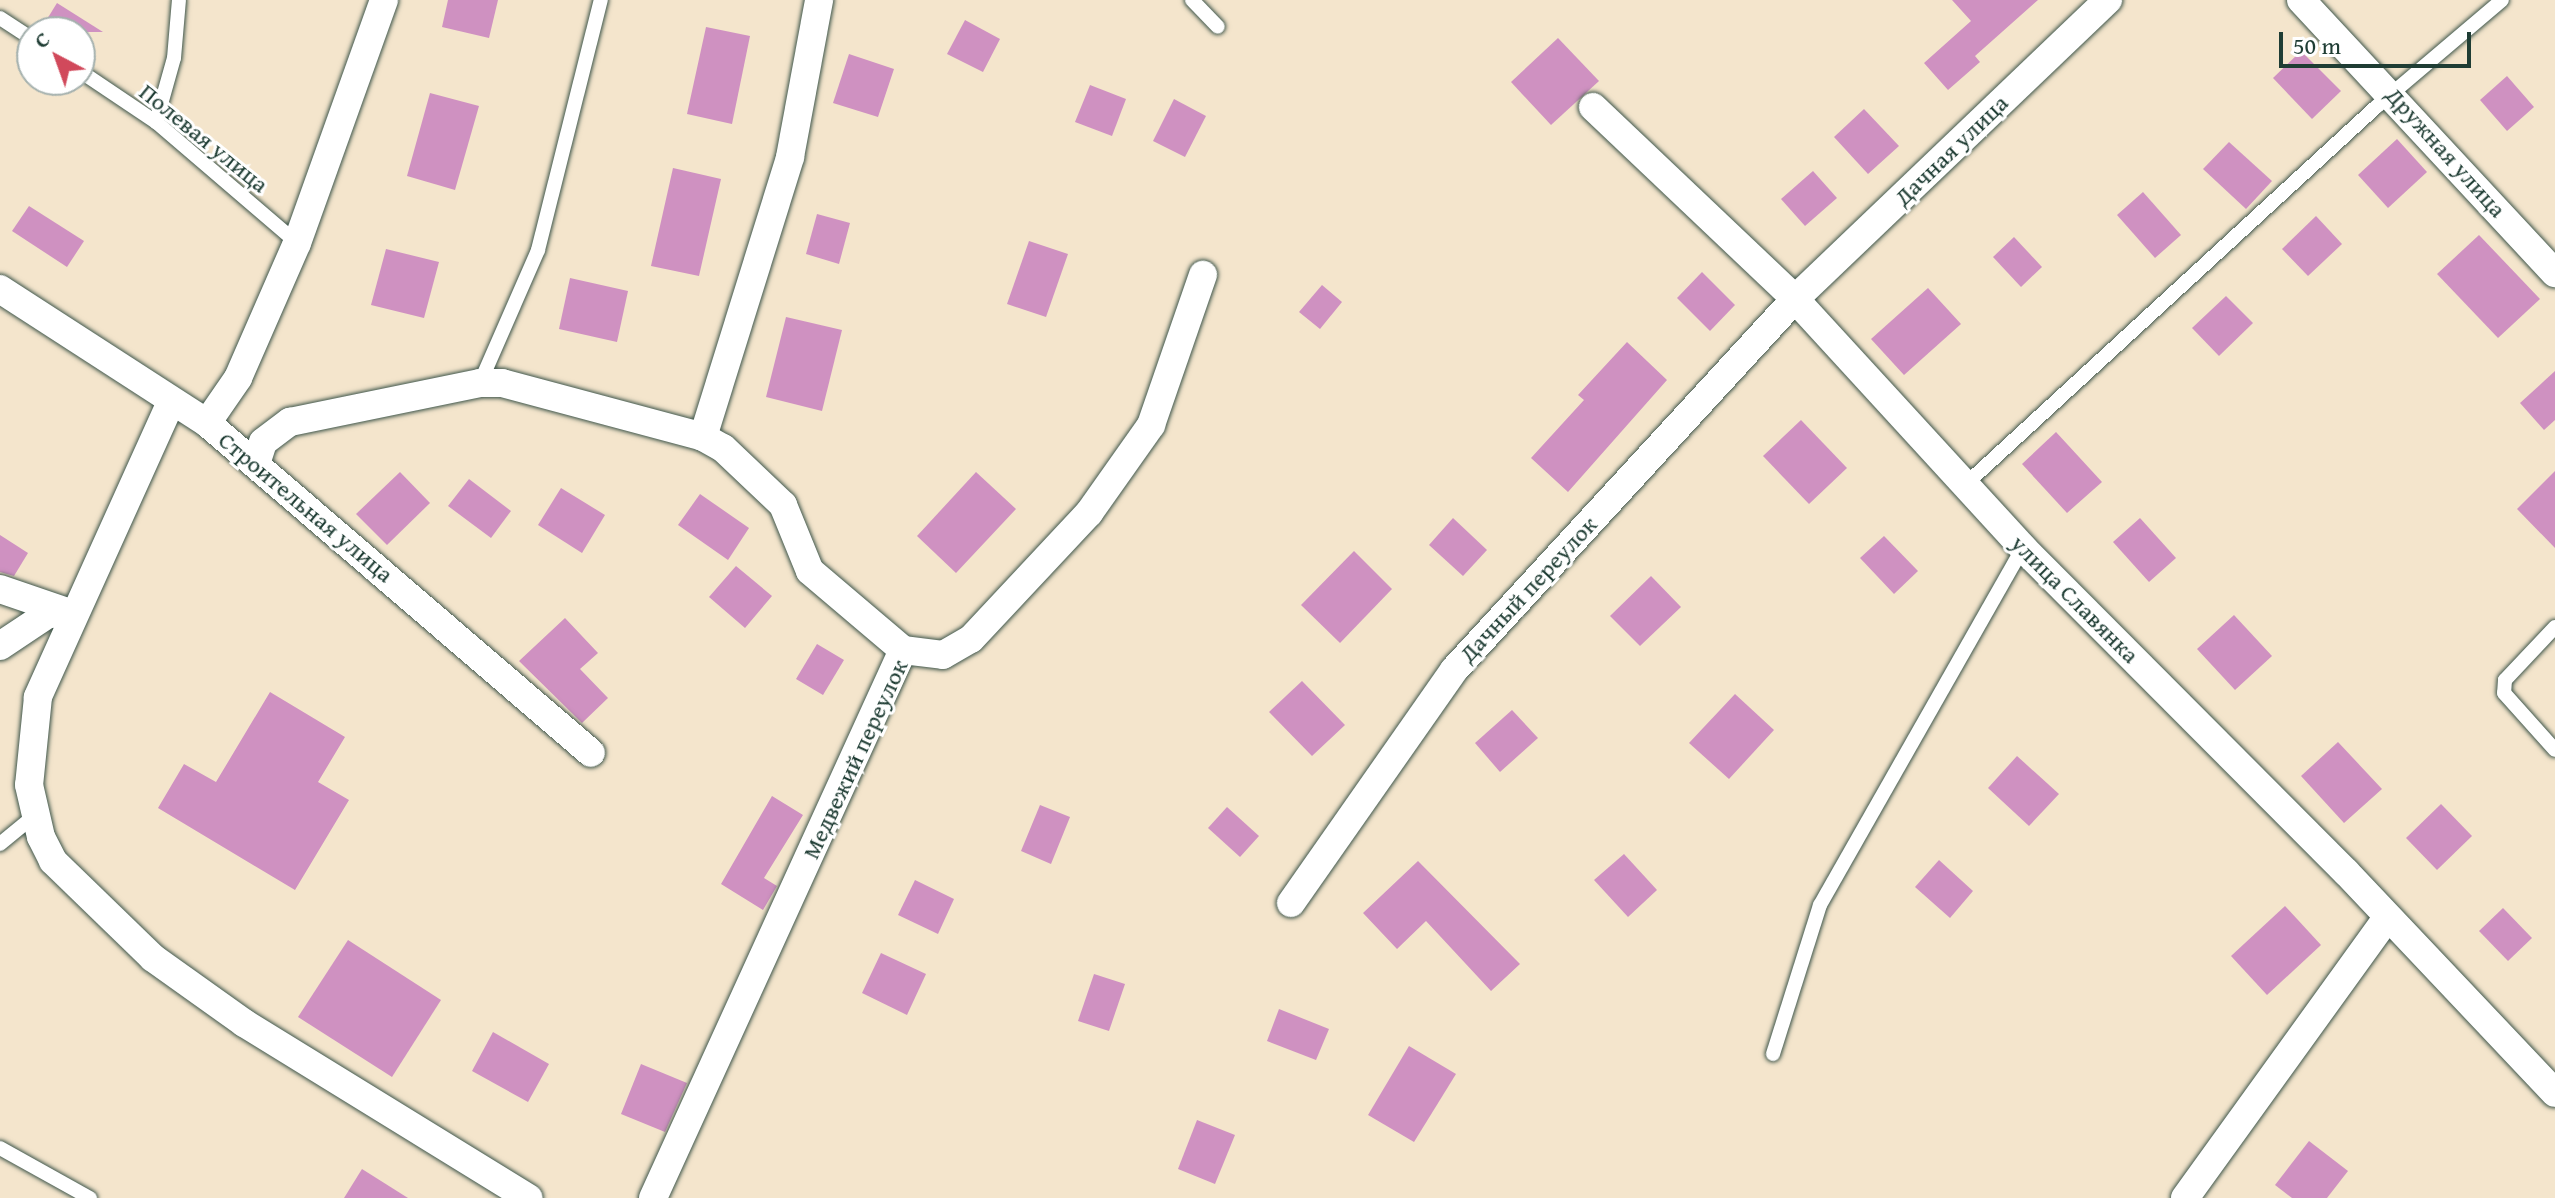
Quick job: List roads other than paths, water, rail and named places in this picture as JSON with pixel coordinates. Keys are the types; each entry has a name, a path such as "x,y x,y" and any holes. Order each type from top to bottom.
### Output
{"street":[{"path":"207,423 238,378 297,243 384,0"},
{"path":"703,437 790,157 819,0"},
{"name":"Дачная улица","path":"1795,299 2108,0"},
{"name":"Дружная улица","path":"2301,0 2395,95 2555,273"},
{"name":"улица Славянка","path":"1593,107 1795,299 2023,548 2346,872 2386,919 2555,1093"},
{"name":"Медвежий переулок","path":"653,1198 903,650 943,655 971,639 1089,513 1151,425 1203,275"},
{"name":"Строительная улица","path":"0,289 207,423 591,753"},
{"name":"Дачный переулок","path":"1291,903 1454,670 1795,299"},
{"path":"256,464 263,442 290,422 480,383 502,383 703,437 723,448 783,505 810,571 903,650"},
{"path":"171,402 71,613 38,697 29,746 34,816 53,861 153,958 244,1023 529,1198"},
{"path":"0,589 71,613"},
{"path":"0,646 48,614 71,613"},
{"path":"2185,1198 2386,919"}],"lane":[{"path":"156,122 174,58 179,0"},
{"path":"480,383 538,250 601,0"},
{"path":"1192,0 1218,27"},
{"path":"1966,484 2376,107 2395,95 2502,0"},
{"name":"Полевая улица","path":"96,82 156,122 297,243"},
{"path":"1773,1054 1820,905 2023,548"},
{"path":"2555,627 2505,680 2504,693 2555,750"},
{"path":"0,844 34,816"},
{"path":"0,1148 90,1198"}]}
